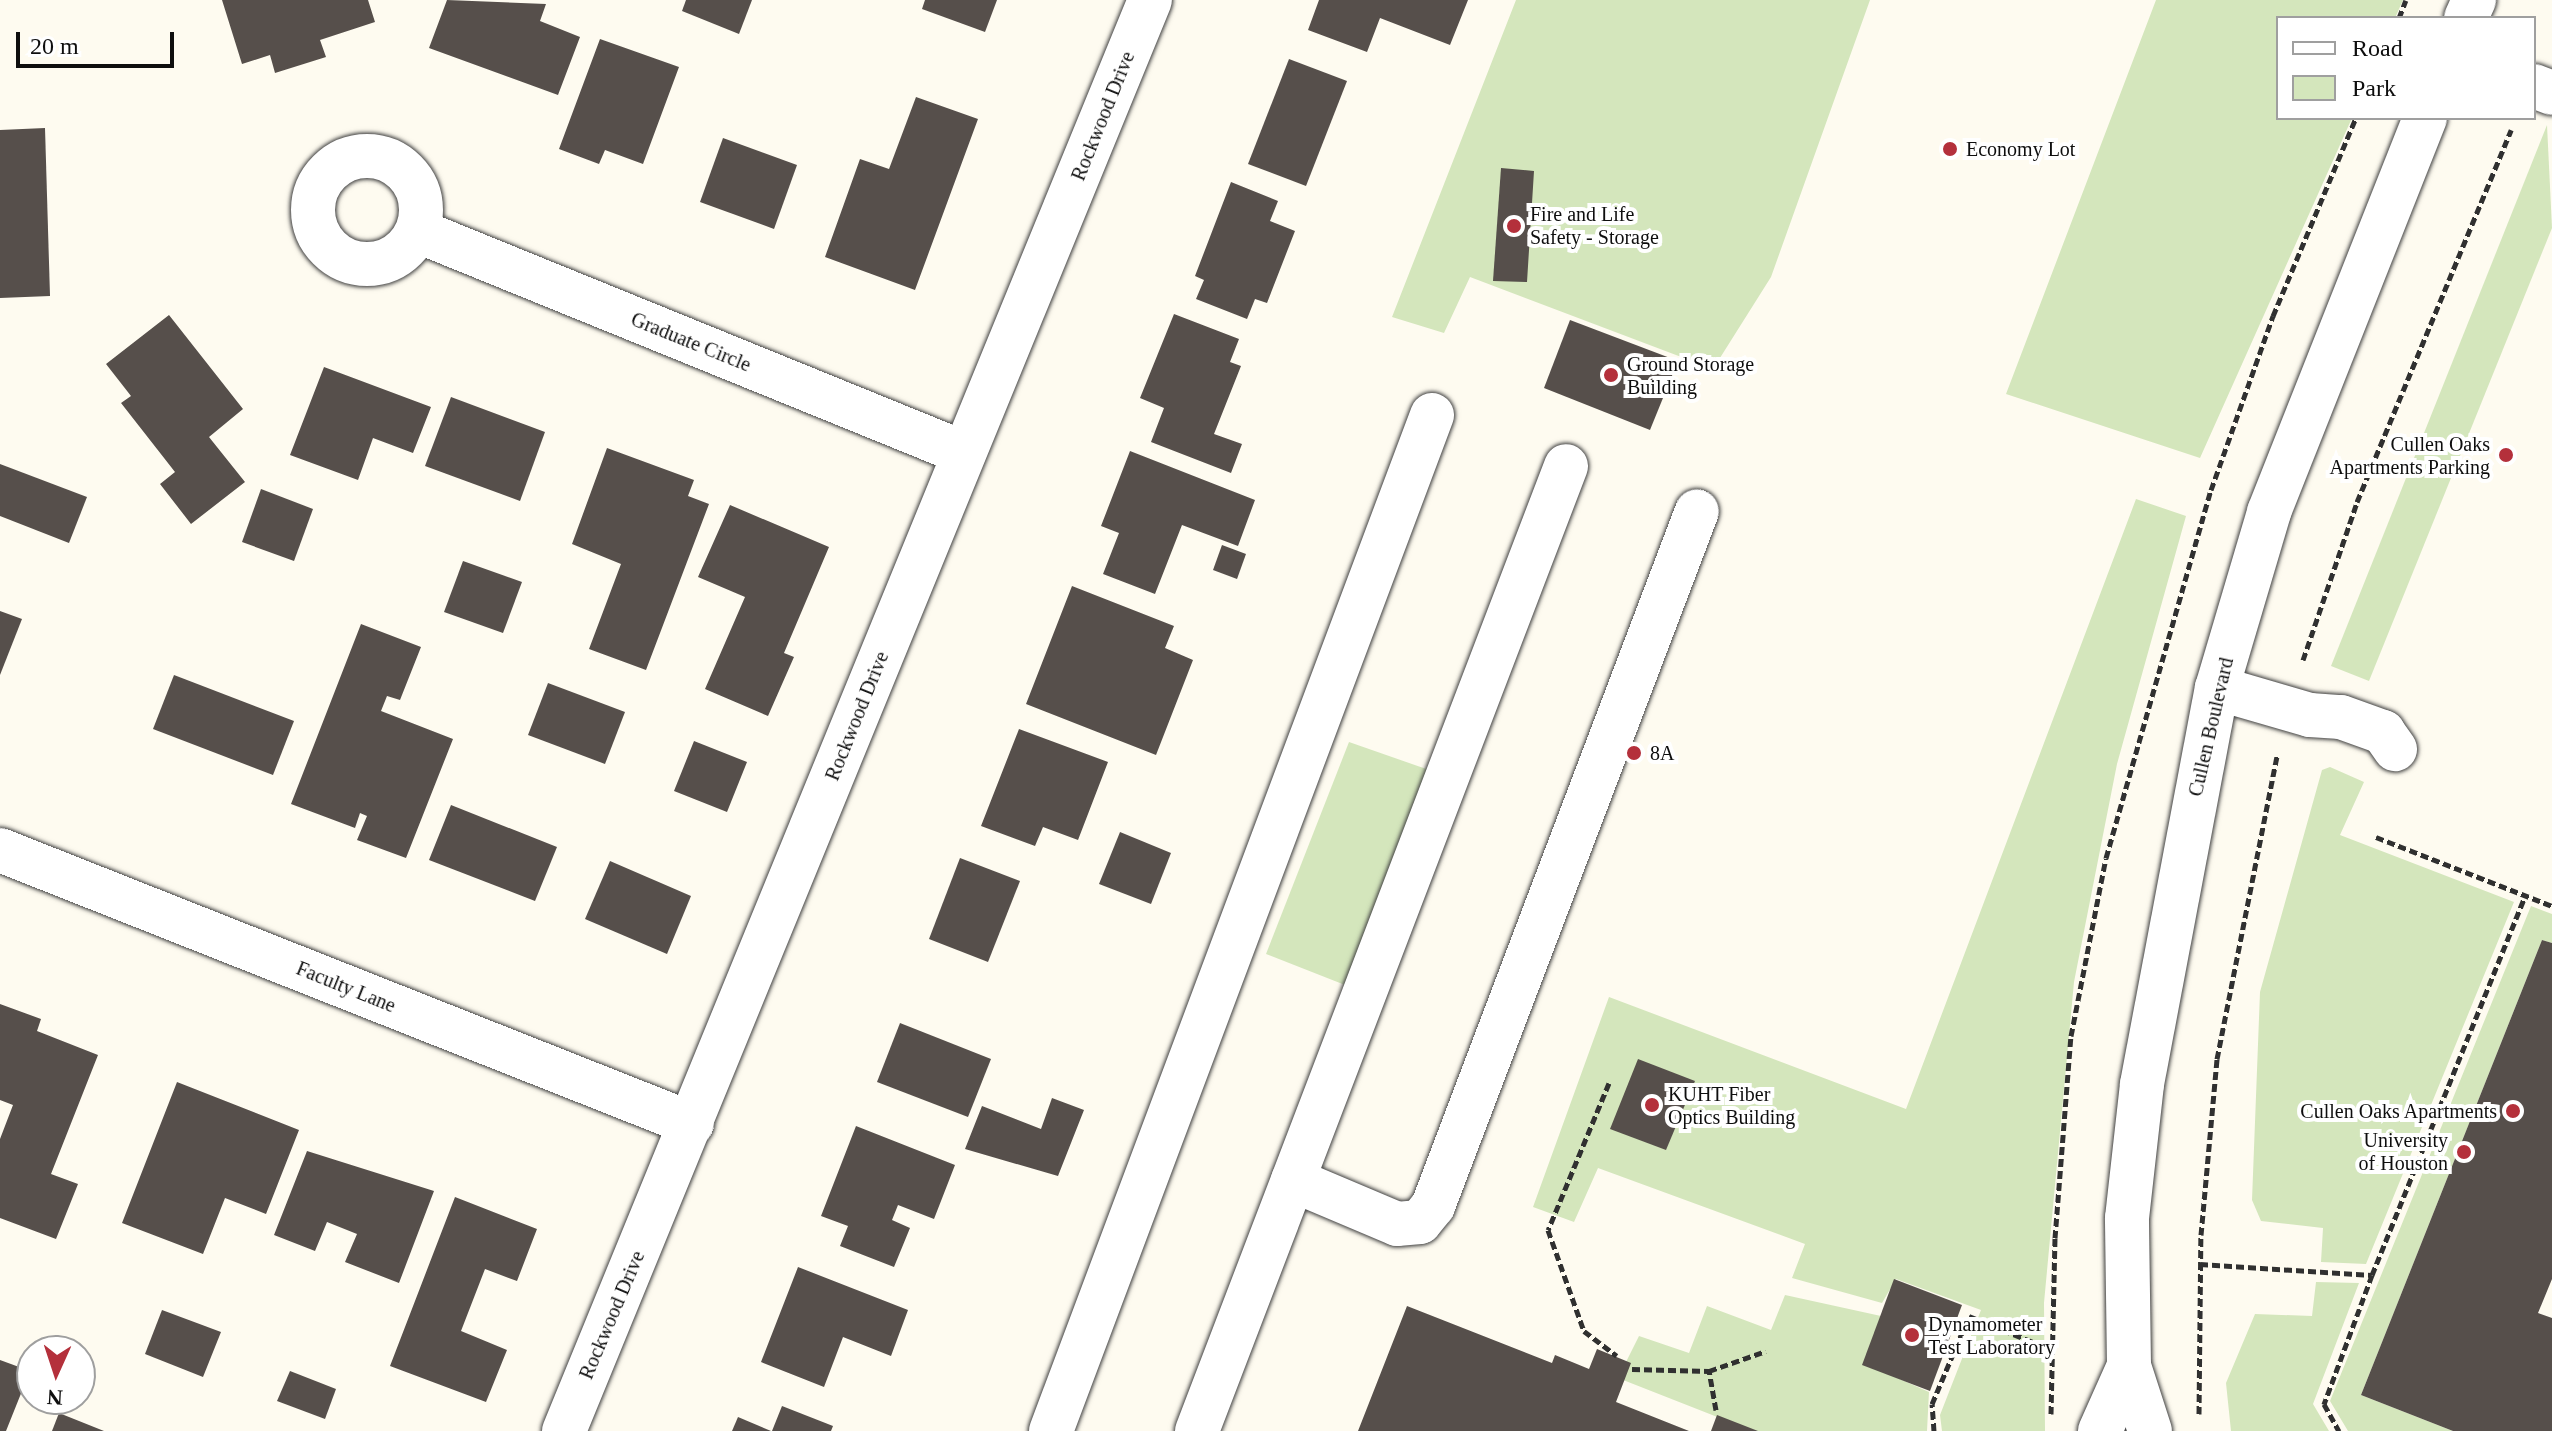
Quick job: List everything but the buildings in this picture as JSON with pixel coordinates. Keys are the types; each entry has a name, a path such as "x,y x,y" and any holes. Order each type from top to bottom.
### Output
{"street":[{"name":"Rockwood Drive","path":"564,1431 1150,0"},
{"name":"Cullen Boulevard","path":"2150,1431 2129,1366 2127,1218 2142,1084 2217,688 2269,512 2424,120"},
{"name":"Graduate Circle","path":"418,231 964,453"},
{"path":"1051,1431 1432,415"},
{"path":"1197,1431 1566,466"},
{"path":"1293,1180 1397,1224 1420,1222 1433,1206 1697,511"},
{"path":"2217,688 2310,715 2332,741 2374,756 2403,751"},
{"name":"Faculty Lane","path":"0,850 692,1124"},
{"name":"Cullen Boulevard","path":"2100,1431 2129,1366"}],"path":[{"path":"2052,1431 2050,1349 2071,1036 2106,858 2203,513 2273,316 2355,120"},
{"path":"2304,657 2357,502 2512,127"},
{"path":"2200,1431 2200,1264 2217,1059 2274,766"},
{"path":"2376,837 2552,906"},
{"path":"2339,1431 2324,1404 2372,1275 2525,896"},
{"path":"1609,1083 1548,1230 1584,1331 1617,1356"},
{"path":"2200,1264 2372,1275"},
{"path":"1934,1431 1932,1404 1969,1316 2050,1349"},
{"path":"1632,1369 1709,1371 1766,1351"},
{"path":"1709,1371 1716,1410"}],"green space":[{"path":"1516,0 1870,0 1771,277 1713,369 1470,277 1444,333 1392,317"},
{"path":"2156,0 2403,0 2396,16 2276,16 2276,120 2351,120 2200,458 2006,394"},
{"path":"2547,125 2552,228 2369,681 2331,666"},
{"path":"2136,499 2186,516 2117,764 2074,982 2044,1303 2045,1431 1942,1431 1940,1415 1981,1310 1896,1279 1882,1303 1792,1278 1805,1244 1598,1168 1574,1222 1533,1207 1609,997 1906,1109"},
{"path":"1349,742 1432,771 1345,985 1266,954"},
{"path":"2330,767 2364,782 2340,835 2514,902 2366,1264 2321,1262 2323,1228 2261,1221 2252,1200 2260,992 2322,770"},
{"path":"2531,906 2552,914 2552,943 2542,940 2361,1395 2453,1431 2348,1431 2330,1401"},
{"path":"2316,1282 2359,1283 2313,1404 2329,1431 2231,1431 2226,1383 2255,1314 2312,1316"},
{"path":"1785,1295 1881,1316 1866,1364 1929,1392 1927,1431 1753,1431 1618,1378 1639,1336 1689,1353 1707,1306 1771,1330"}],"place":[{"name":"Economy Lot","path":"1950,149"},
{"name":"Fire and Life Safety - Storage","path":"1514,226"},
{"name":"Ground Storage Building","path":"1611,375"},
{"name":"Cullen Oaks Apartments Parking","path":"2506,455"},
{"name":"8A","path":"1634,753"},
{"name":"KUHT Fiber Optics Building","path":"1652,1105"},
{"name":"Cullen Oaks Apartments","path":"2513,1111"},
{"name":"University of Houston","path":"2464,1152"},
{"name":"Dynamometer Test Laboratory","path":"1912,1335"}]}
